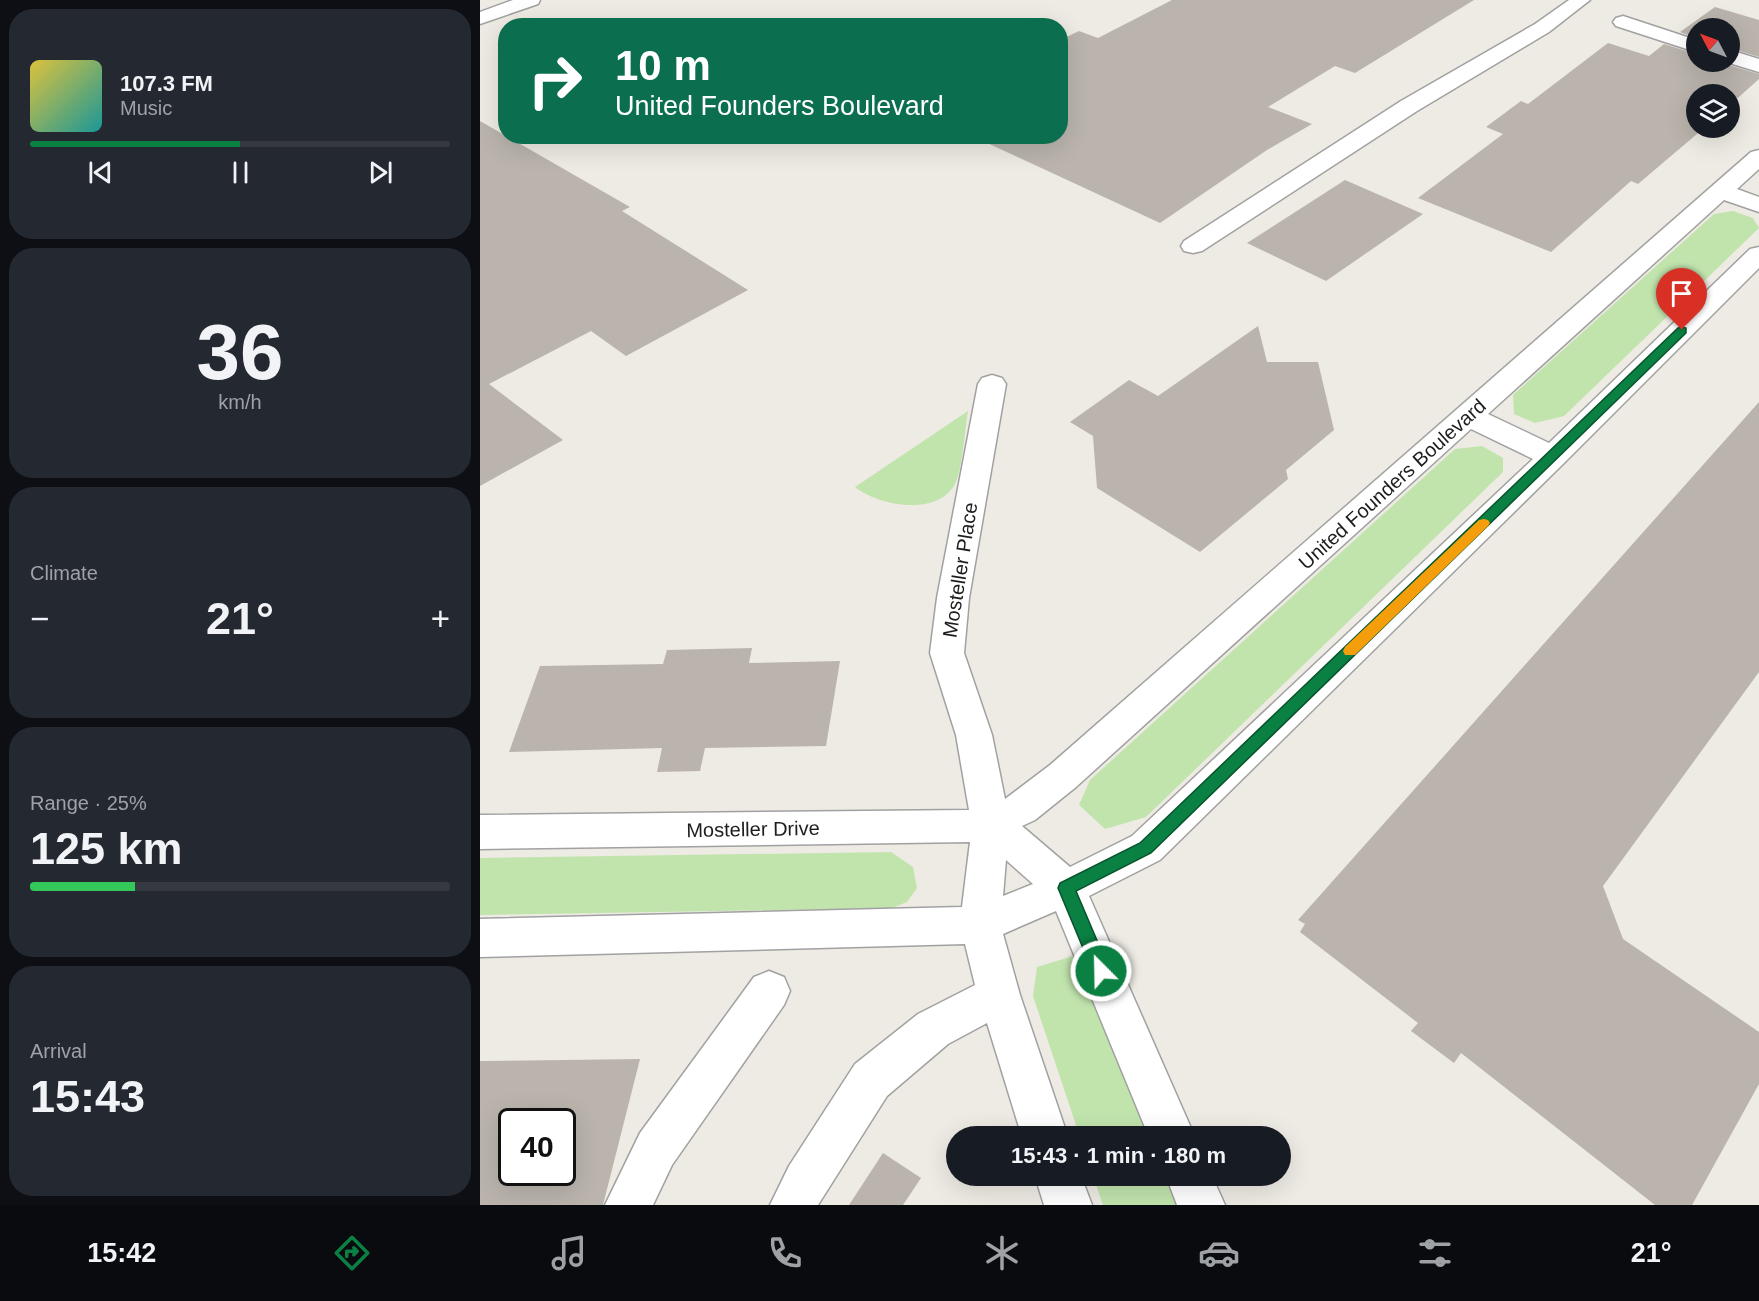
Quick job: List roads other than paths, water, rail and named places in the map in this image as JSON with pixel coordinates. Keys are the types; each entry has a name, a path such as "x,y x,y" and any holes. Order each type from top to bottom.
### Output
{"street":[{"path":"480,18 531,0"},
{"path":"1193,246 1409,106 1542,28 1581,0"},
{"path":"1623,22 1686,43"},
{"path":"1740,59 1759,66"},
{"name":"United Founders Boulevard","path":"1007,816 1063,776 1759,157"},
{"path":"1720,191 1759,205"},
{"path":"480,938 980,925 1066,888 1146,848 1553,457 1759,254"},
{"name":"Mosteller Place","path":"980,925 1007,816 974,735 947,653 953,598 992,384"},
{"path":"1468,416 1553,457"},
{"path":"1007,816 1066,888 1167,1126"},
{"name":"Mosteller Drive","path":"480,832 962,827 1007,816"},
{"path":"980,925 999,995 1041,1126"},
{"path":"629,1205 656,1149 769,991"},
{"path":"794,1205 805,1182 872,1080 933,1029 999,995"},
{"path":"1061,1186 1068,1205"},
{"path":"1193,1186 1201,1205"}]}
